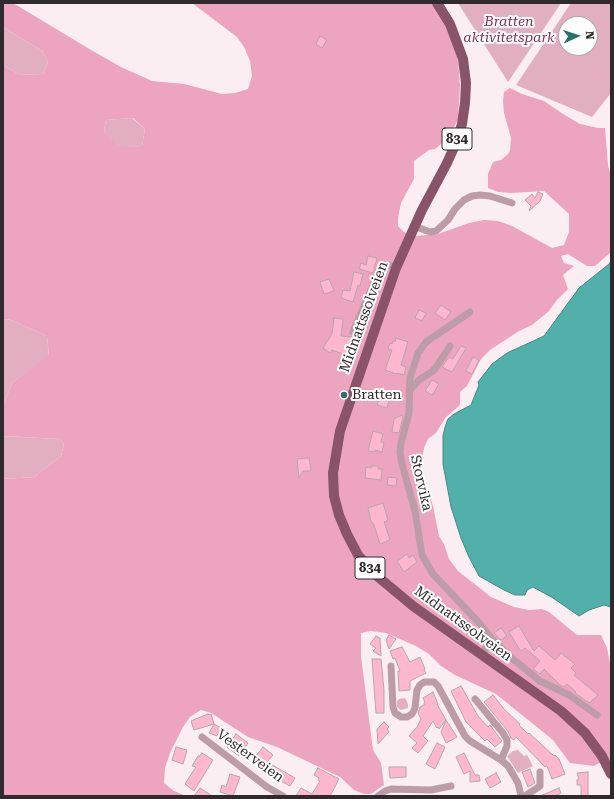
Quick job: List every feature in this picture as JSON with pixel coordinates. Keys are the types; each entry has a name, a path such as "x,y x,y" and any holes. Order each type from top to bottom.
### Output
{"main road":[{"name":"Midnattssolveien","path":"437,3 450,24 460,48 465,72 465,103 462,124 456,143 414,226 396,268 340,431 335,453 333,473 334,496 339,515 358,555 377,576 413,606 573,721 593,744 611,774"}],"street":[{"path":"414,226 430,232 436,231 448,220 455,209 464,200 480,194 512,203"},
{"path":"354,332 381,266 384,264 396,268"},
{"name":"Storvika","path":"470,312 451,326 436,334 421,346 414,362 410,378 409,413 400,452 415,512 422,555 437,579 482,626 491,638 514,660 540,681 569,695 597,715"},
{"path":"409,391 419,380 433,371 450,346"},
{"path":"482,655 491,638"},
{"path":"391,666 393,707 395,713 401,717 407,717 412,714 415,708 417,690 420,685 424,682 434,682 438,686 465,736 470,741 501,760 514,775 518,783 521,796"},
{"path":"475,699 507,740 507,746 501,760"},
{"name":"Vesterveien","path":"202,738 267,787 283,796"},
{"path":"525,796 540,786 540,772"},
{"path":"378,796 391,789 431,790 451,786"}],"green space":[{"name":"Bratten aktivitetspark","path":"458,3 561,3 508,82"},
{"path":"571,3 611,3 611,93 592,117 516,85 558,22 558,56 598,56 598,16 562,16"},
{"path":"3,27 42,51 48,62 43,74 20,75 3,65"},
{"path":"132,118 145,129 142,146 119,148 104,131 106,120"},
{"path":"3,319 11,320 47,336 49,356 12,383 3,406"},
{"path":"3,436 60,439 64,444 61,456 34,477 3,479"},
{"path":"405,698 408,708 401,710 397,707 397,701"},
{"path":"518,750 524,756 527,755 533,766 518,773 507,756 513,751"}],"shaded area":[{"path":"3,3 13,3 121,67 152,81 184,84 222,94 235,93 248,89 252,76 250,61 244,47 237,37 192,3 432,3 444,22 452,39 458,61 460,85 458,120 448,138 435,149 429,150 414,161 414,179 401,203 398,226 404,232 416,236 438,234 469,223 484,220 498,221 512,226 552,248 564,245 569,232 569,214 544,191 512,193 498,192 488,188 488,174 493,162 501,160 510,151 511,138 504,113 503,101 504,92 510,88 522,94 544,101 580,124 605,128 608,165 611,176 611,252 595,266 587,266 568,254 561,256 564,263 574,266 563,275 568,289 549,311 532,325 519,331 490,350 481,359 467,386 460,392 460,405 445,418 436,433 428,439 424,448 421,464 423,479 433,506 439,536 444,544 449,559 458,571 491,597 514,607 529,610 542,609 549,612 577,635 601,635 607,648 611,668 611,761 608,758 594,766 570,763 553,740 496,694 455,675 441,666 429,654 416,646 386,633 371,631 361,633 361,656 373,750 381,763 384,785 371,794 364,794 354,790 340,777 277,747 248,737 211,713 201,710 190,717 183,727 170,753 165,768 164,783 174,791 186,796 3,796 3,479 34,477 61,456 64,444 60,439 3,436 3,406 12,383 49,355 47,336 11,320 3,319 3,65 20,75 43,74 48,62 42,51 3,27","holes":["133,118 145,129 142,146 119,147 104,131 106,120"]}],"water":[{"path":"611,261 611,607 604,605 589,610 579,616 553,598 533,587 527,590 525,595 515,595 479,576 461,538 451,507 443,464 443,436 448,419 471,405 479,385 478,382 492,364 507,353 544,336 579,288"}],"building":[{"path":"320,36 327,40 322,48 316,44"},
{"path":"538,192 543,194 540,201 529,211 531,206 525,200 532,194 535,198"},
{"path":"368,256 377,258 373,273 359,269 361,263 366,265"},
{"path":"354,272 363,274 360,286 358,285 353,302 341,298 343,290 350,291"},
{"path":"329,279 334,291 324,294 320,282"},
{"path":"441,305 451,312 445,320 435,313"},
{"path":"419,310 426,313 422,321 415,318"},
{"path":"334,318 343,319 341,336 353,337 348,356 332,350 330,353 323,348 332,334"},
{"path":"396,338 408,342 401,365 406,367 404,375 385,370 392,350 388,349 390,343 392,344 393,341 395,342"},
{"path":"461,346 466,348 452,372 442,367 449,357 453,359"},
{"path":"473,357 479,360 472,374 466,371"},
{"path":"432,380 439,384 432,395 425,391"},
{"path":"381,392 391,395 387,408 377,405"},
{"path":"402,415 403,417 399,433 392,432 394,419"},
{"path":"373,431 383,434 381,442 384,443 382,452 375,450 375,452 368,451"},
{"path":"309,458 311,469 309,471 303,471 299,478 297,459"},
{"path":"372,466 378,466 378,469 382,469 381,480 365,478 366,467 371,468"},
{"path":"388,477 397,478 396,486 387,485"},
{"path":"383,503 388,520 384,522 390,540 380,544 374,525 371,521 368,508"},
{"path":"407,554 409,558 413,555 417,562 404,572 397,561"},
{"path":"519,626 534,651 539,646 555,660 561,653 575,664 571,668 576,673 574,675 598,695 590,703 575,693 576,692 567,684 564,687 560,685 544,669 540,674 533,669 540,661 525,648 521,651 509,632"},
{"path":"501,628 507,636 501,640 494,633"},
{"path":"389,635 396,639 389,649 386,640"},
{"path":"376,636 380,638 381,656 373,651 376,648 370,644"},
{"path":"402,647 410,662 420,657 426,673 410,681 410,690 399,691 398,671 400,671 395,658 393,659 390,651"},
{"path":"372,659 381,659 384,690 384,713 376,713"},
{"path":"461,686 478,716 488,727 490,725 502,741 495,747 487,739 485,741 466,722 451,691"},
{"path":"433,692 437,704 446,720 439,729 433,721 423,736 428,741 418,753 412,748 417,743 409,736 417,727 421,719 418,713 420,707 424,705 425,702 423,698"},
{"path":"493,695 528,734 529,733 559,759 565,774 552,779 547,766 545,767 516,737 514,740 511,738 507,730 484,702"},
{"path":"211,714 214,724 194,730 191,721"},
{"path":"446,720 457,737 446,743 441,732"},
{"path":"384,722 389,727 387,729 389,732 378,744 377,729"},
{"path":"214,724 221,728 217,736 209,733"},
{"path":"236,734 248,743 239,756 227,747"},
{"path":"437,743 445,747 435,769 426,764"},
{"path":"176,747 187,750 183,764 172,760"},
{"path":"263,747 273,755 267,762 295,778 290,786 264,772 265,769 256,763 259,759 255,757"},
{"path":"202,753 213,760 194,791 185,784 196,767 192,766 198,756"},
{"path":"464,753 475,775 479,775 480,781 470,782 470,771 464,774 456,757"},
{"path":"389,767 406,767 406,777 390,778"},
{"path":"318,768 339,779 330,796 296,796 301,788 312,794 320,781 318,780 319,778 314,775"},
{"path":"530,769 535,783 528,787 522,772"},
{"path":"588,772 588,796 581,796 581,785 577,785 577,780 579,779 577,773"},
{"path":"496,773 501,782 490,788 485,779"},
{"path":"230,774 240,777 233,796 220,792 222,785 226,787"},
{"path":"200,788 212,796 194,796"},
{"path":"559,788 561,793 555,796 540,796"}],"place":[{"name":"Bratten","path":"344,395"}]}
